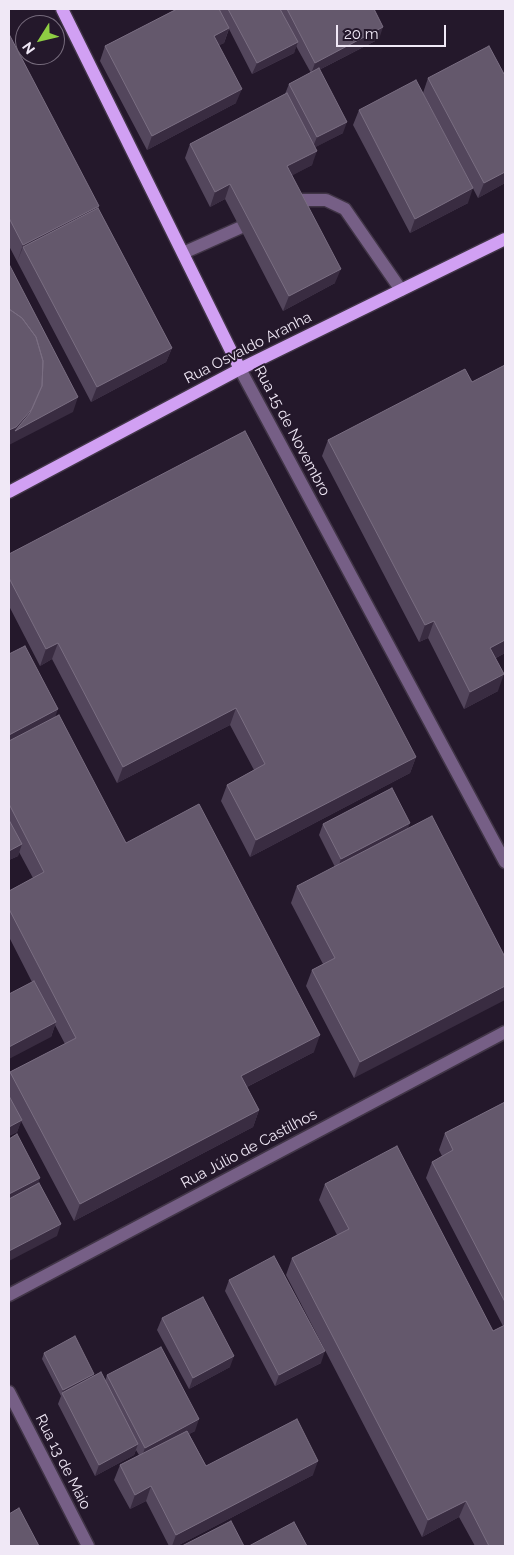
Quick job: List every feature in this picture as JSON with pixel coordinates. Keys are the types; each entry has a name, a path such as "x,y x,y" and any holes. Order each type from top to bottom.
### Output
{"main road":[{"name":"Rua 15 de Novembro","path":"62,9 240,369"},
{"name":"Rua Osvaldo Aranha","path":"9,492 240,369 505,239"}],"street":[{"path":"183,253 302,200 326,200 345,209 401,290"},
{"name":"Rua 15 de Novembro","path":"240,369 505,862"},
{"name":"Rua Júlio de Castilhos","path":"9,1295 505,1032"},
{"name":"Rua 13 de Maio","path":"9,1392 88,1546"}],"building":[{"path":"177,9 219,9 229,28 214,36 242,89 152,136 105,46"},
{"path":"228,9 280,9 298,42 257,63"},
{"path":"287,9 374,9 383,27 315,63"},
{"path":"9,34 15,45 15,65 25,65 99,206 23,245 9,218"},
{"path":"489,46 505,73 505,172 484,183 428,78"},
{"path":"319,68 347,122 317,137 289,84"},
{"path":"416,80 473,188 415,219 359,110"},
{"path":"287,93 317,151 287,166 341,269 289,296 230,184 215,192 190,144"},
{"path":"98,208 172,348 97,387 23,247"},
{"path":"9,264 78,397 15,431 30,413 42,386 43,361 36,337 22,318 9,309"},
{"path":"9,309 22,318 36,337 43,361 42,386 32,409 16,427 9,430"},
{"path":"505,365 505,640 490,648 504,674 470,692 434,621 425,625 328,440 465,369 472,382"},
{"path":"245,431 416,757 256,840 227,785 265,764 236,708 123,767 58,643 46,649 9,578 9,554"},
{"path":"25,646 58,709 9,735 9,654"},
{"path":"59,715 126,843 199,804 320,1035 241,1076 259,1110 80,1204 10,1072 76,1038 9,909 9,891 44,872 9,804 9,741"},
{"path":"392,788 410,823 341,859 323,824"},
{"path":"432,816 505,957 505,986 360,1062 312,970 335,958 297,886"},
{"path":"9,820 22,844 9,851"},
{"path":"34,981 56,1022 9,1047 9,994"},
{"path":"9,1096 22,1120 9,1127"},
{"path":"505,1102 505,1302 432,1162 453,1150 445,1133"},
{"path":"17,1134 40,1178 9,1194 9,1139"},
{"path":"397,1146 493,1331 505,1325 505,1546 489,1546 466,1501 428,1520 292,1258 349,1229 325,1184"},
{"path":"39,1183 61,1224 9,1251 9,1199"},
{"path":"274,1256 325,1351 279,1375 229,1280"},
{"path":"203,1297 234,1356 193,1378 162,1318"},
{"path":"75,1336 94,1374 63,1390 44,1353"},
{"path":"161,1347 199,1419 145,1448 107,1375"},
{"path":"101,1372 138,1444 99,1465 62,1393"},
{"path":"297,1419 318,1461 176,1535 151,1486 135,1495 120,1465 187,1431 206,1466"},
{"path":"19,1508 39,1546 9,1546 9,1514"},
{"path":"231,1521 244,1546 182,1546"},
{"path":"294,1522 307,1546 249,1546"}]}
